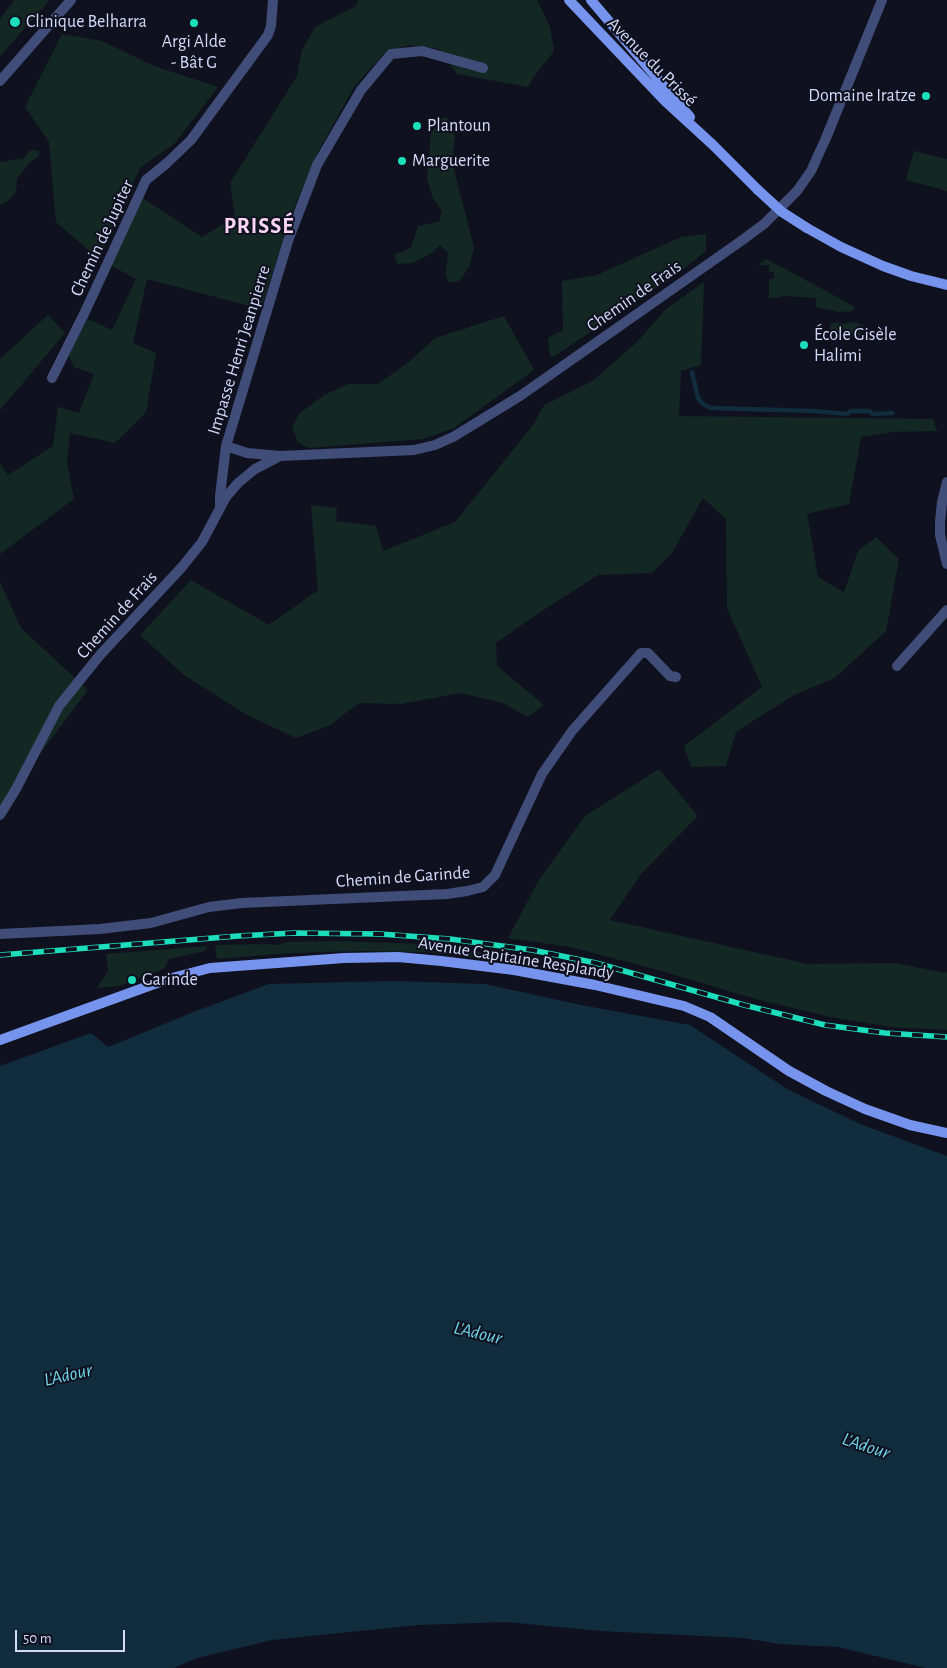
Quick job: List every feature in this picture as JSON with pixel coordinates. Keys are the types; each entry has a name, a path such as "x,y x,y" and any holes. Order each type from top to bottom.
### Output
{"main road":[{"name":"Avenue du Prissé","path":"569,0 665,101 782,212 841,247 883,266 911,276 947,285"},
{"name":"Avenue du Prissé","path":"591,0 713,145"},
{"name":"Avenue Capitaine Resplandy","path":"0,1040 168,979 210,968 344,958 398,957 441,961 514,970 595,985 684,1006 710,1017 789,1071 826,1091 865,1109 901,1122 947,1133"}],"street":[{"path":"0,81 71,0"},
{"name":"Chemin de Jupiter","path":"52,378 146,180 191,140 264,41 271,26 273,0"},
{"name":"Chemin de Frais","path":"226,446 247,453 280,456 414,450 435,445 453,437 520,396 764,224 797,191 811,171 826,138 882,0"},
{"name":"Impasse Henri Jeanpierre","path":"220,508 226,446 288,241 317,165 360,90 391,54 422,51 483,68"},
{"name":"Chemin de Frais","path":"0,815 60,706 100,655 182,567 202,542 226,497 238,483 255,469 280,456"},
{"path":"947,482 940,522 940,535 947,564"},
{"path":"897,666 947,610"},
{"name":"Chemin de Garinde","path":"0,934 100,929 151,923 209,907 242,903 447,894 482,887 495,875 542,774 572,731 642,653 648,653 670,676 676,677"}],"green space":[{"name":"Clinique Belharra","path":"14,0 50,0 0,56 0,19"},
{"path":"358,0 537,0 550,27 554,51 528,87 457,74 439,49 411,45 387,50 354,87 318,152 290,217 261,309 147,279 133,343 156,353 146,412 115,443 70,433 67,463 74,499 0,554 0,463 8,475 53,446 58,407 79,413 94,374 74,367 68,354 88,319 112,330 136,279 110,265 141,197 202,237 235,217 230,183 297,76 302,50 315,27 356,6"},
{"path":"62,34 102,41 154,66 218,87 175,143 140,168 99,259 56,222 49,142 25,107"},
{"path":"447,117 455,136 452,162 474,247 470,265 459,282 448,282 446,274 448,253 440,245 432,253 413,263 398,264 394,255 411,248 418,226 439,222 442,211 433,198 427,179 431,134 438,120"},
{"path":"36,150 40,152 38,157 29,163 17,179 16,192 8,201 0,205 0,162 24,158 29,151"},
{"path":"914,151 947,159 947,191 906,180"},
{"path":"706,234 706,251 680,272 553,357 550,356 548,338 563,330 562,281 597,275 681,237"},
{"path":"766,259 855,307 853,311 839,312 816,307 816,298 781,296 780,298 769,298 769,279 774,279 774,272 769,272 769,265 758,265"},
{"path":"704,282 701,365 681,371 679,416 933,419 937,431 893,432 861,437 849,504 807,514 818,577 844,592 858,551 876,537 899,559 886,631 835,678 794,695 736,732 726,766 691,767 684,746 762,687 727,608 726,519 703,498 672,553 652,573 598,575 496,643 497,666 544,705 528,717 503,703 460,693 401,704 359,703 330,725 296,738 247,715 184,675 140,635 191,580 269,625 318,590 311,505 337,508 336,521 376,526 383,551 455,522 533,425 544,405 594,380 637,342 666,309"},
{"path":"48,315 65,333 0,410 0,359"},
{"path":"504,316 534,370 454,428 423,439 308,448 298,442 292,427 300,413 324,395 348,384 378,384 410,361 435,338"},
{"path":"836,322 843,324 855,322 866,327 865,338 830,337 830,324"},
{"path":"0,582 21,628 88,690 0,807"},
{"path":"659,769 698,816 641,874 610,920 808,964 895,963 947,972 947,1030 891,1027 830,1017 759,1000 651,968 570,947 508,938 539,880 585,816"},
{"path":"337,941 426,944 481,952 480,958 427,952 362,951 290,953 217,959 215,945 277,945 287,942"},
{"path":"208,946 205,951 169,959 164,969 119,986 97,988 108,971 106,954"}],"water":[{"name":"L'Adour","path":"394,981 485,984 581,1005 690,1025 787,1089 860,1124 947,1156 947,1668 926,1668 838,1647 780,1644 743,1638 601,1631 506,1622 418,1625 272,1640 197,1658 174,1668 0,1668 0,1066 91,1033 108,1047 269,984"}],"waterway":[{"path":"692,372 698,398 703,404 711,408 847,414 851,411 869,411 873,414 892,413"}],"railway":[{"path":"0,955 294,933 380,934 450,939 532,950 596,963 744,1005 825,1025 885,1033 947,1037"}],"place":[{"name":"Clinique Belharra","path":"15,22"},
{"name":"Argi Alde - Bât G","path":"194,23"},
{"name":"Domaine Iratze","path":"926,96"},
{"name":"Plantoun","path":"417,126"},
{"name":"Marguerite","path":"402,161"},
{"name":"École Gisèle Halimi","path":"804,345"},
{"name":"Garinde","path":"132,980"}],"district":[{"name":"PRISSÉ","path":"259,226"}]}
